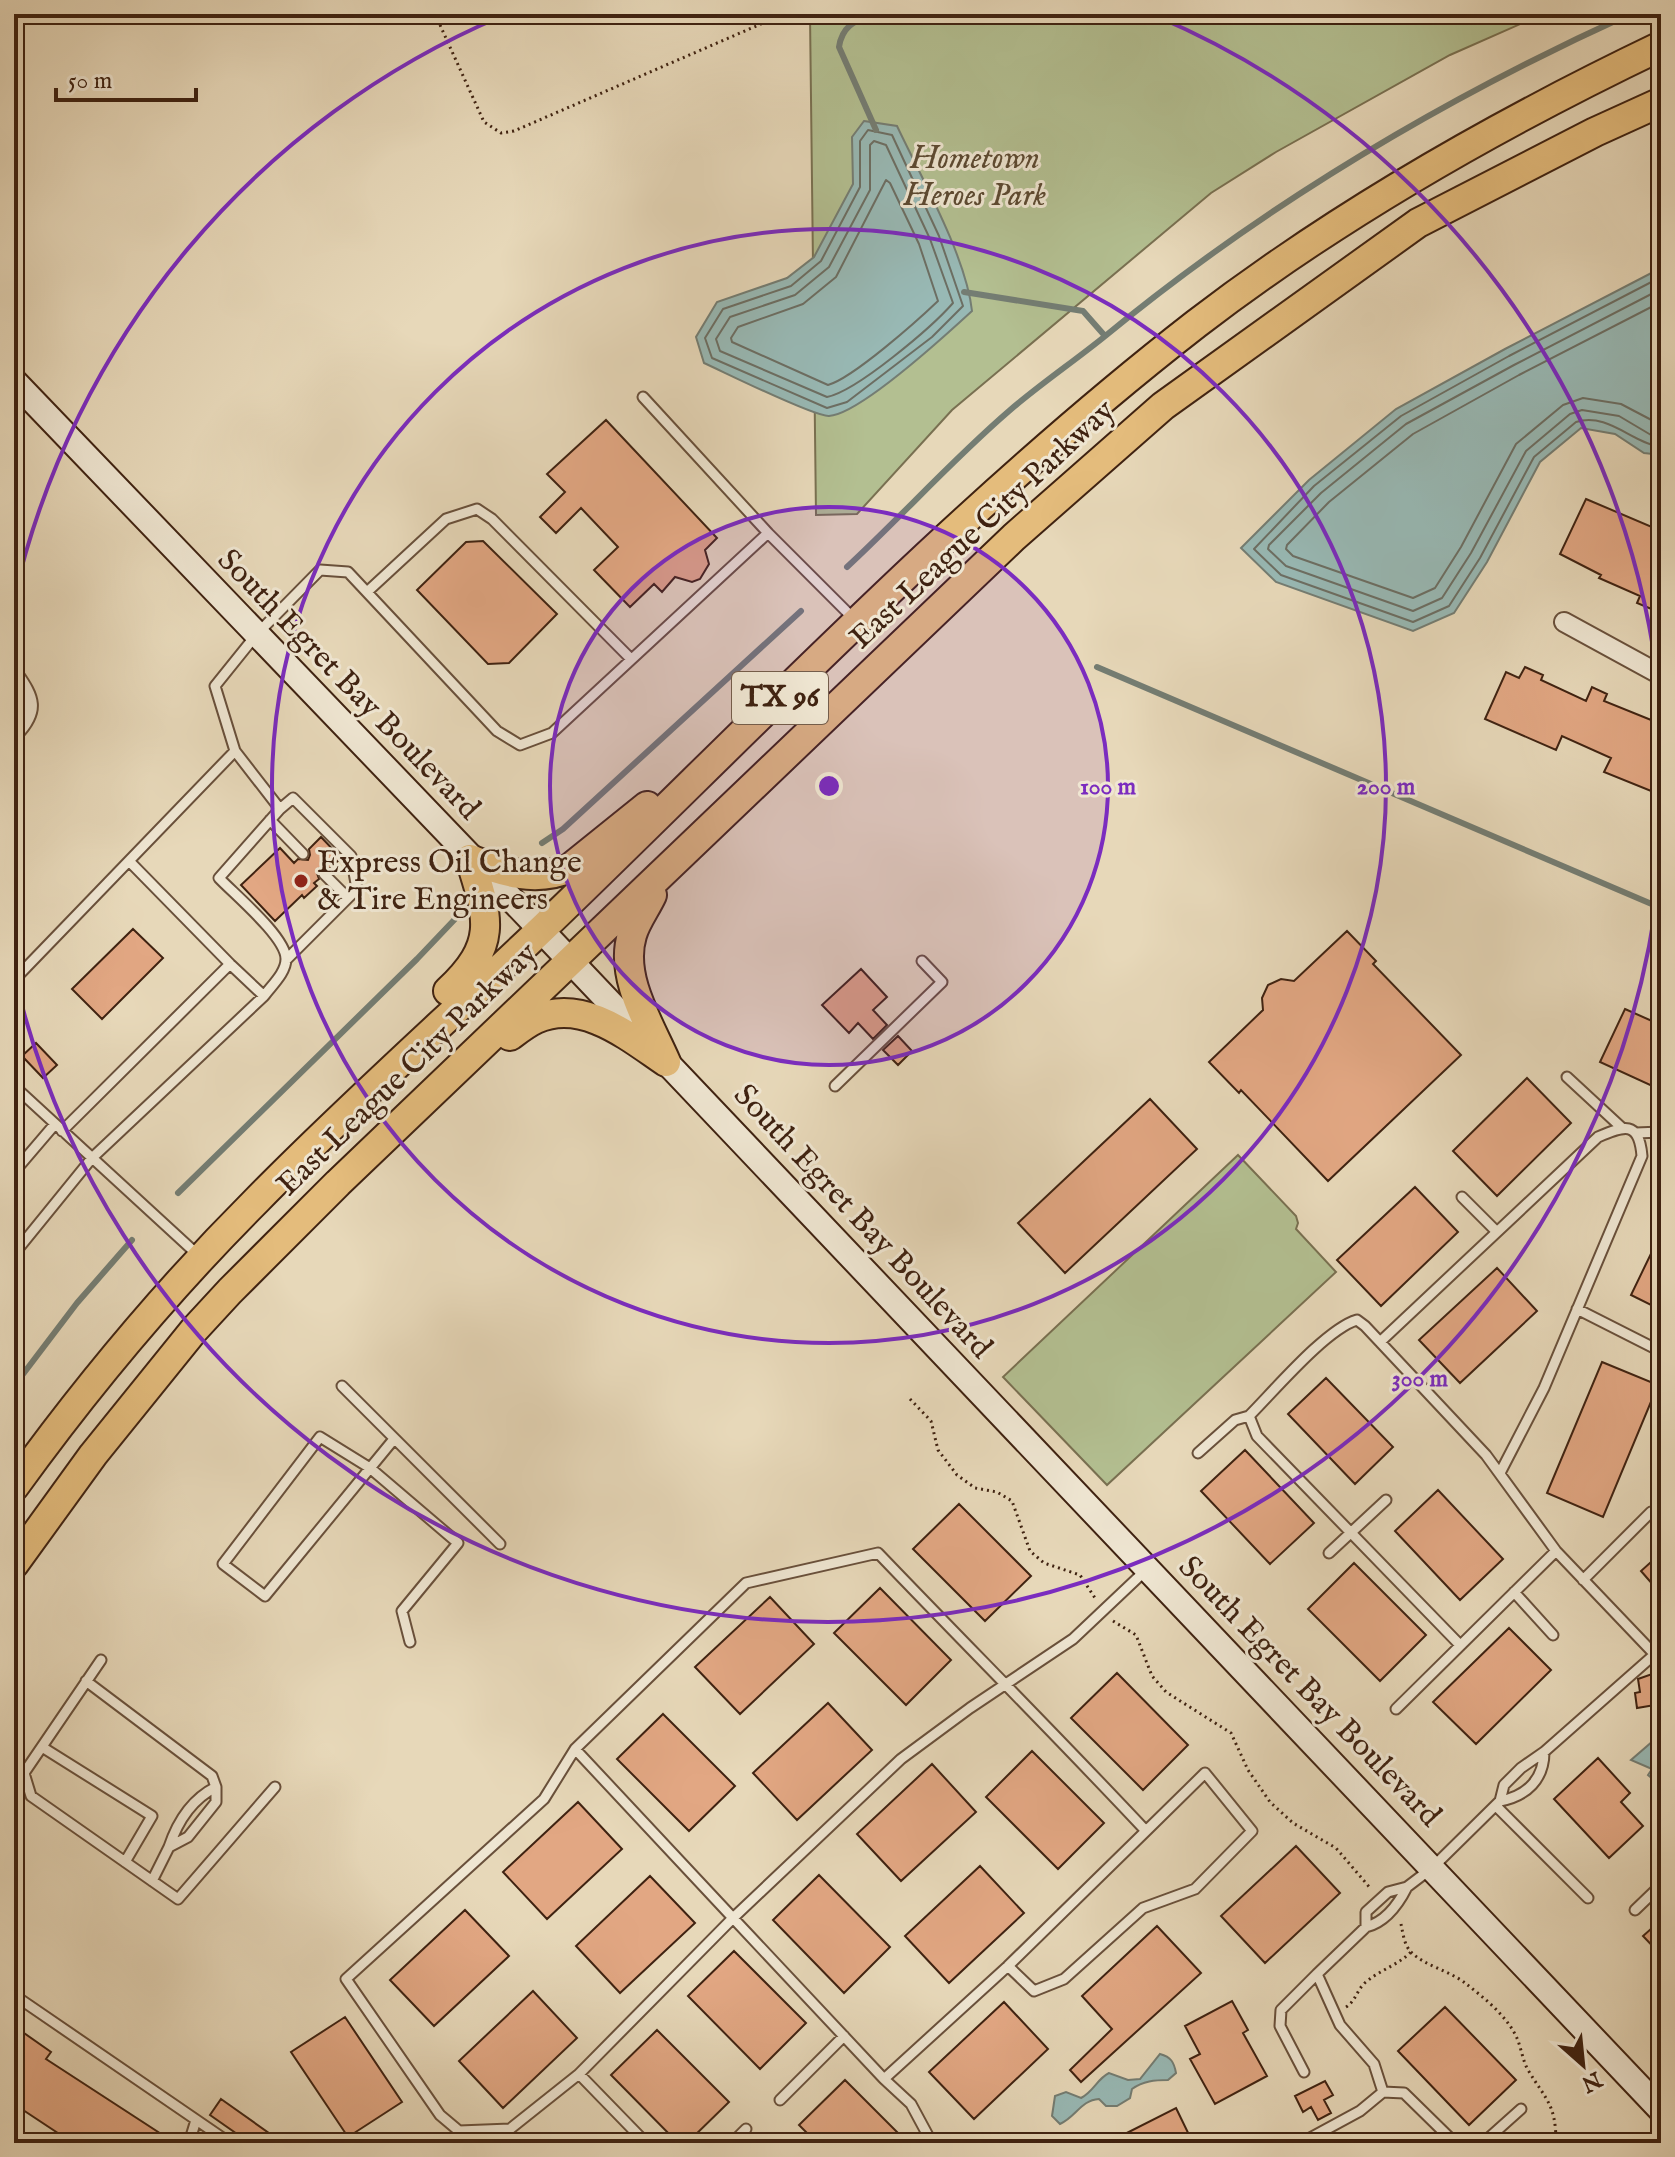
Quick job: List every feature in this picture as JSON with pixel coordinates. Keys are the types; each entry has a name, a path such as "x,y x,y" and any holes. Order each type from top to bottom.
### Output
{"main road":[{"name":"East League City Parkway","path":"14,1487 114,1358 201,1258 311,1147 1011,479 1103,399 1259,278 1320,235 1478,140 1661,46"},
{"name":"East League City Parkway","path":"14,1564 93,1455 194,1330 338,1183 1014,537 1163,406 1418,223 1595,132 1661,102"},
{"name":"South Egret Bay Boulevard","path":"16,387 541,930 1661,2110"},
{"path":"470,859 496,869 526,875 558,873 570,868 633,815 708,767"},
{"path":"311,1147 334,1104 472,966 484,942 486,918 470,859"},
{"path":"666,1062 636,991 630,972 629,950 632,933 667,869"},
{"path":"450,1076 534,1019 560,1013 581,1015 606,1023 666,1062"}],"street":[{"path":"1564,622 1661,675"},
{"path":"14,676 25,692 29,707 23,722 14,732"}],"lane":[{"path":"643,397 768,533 858,623"},
{"path":"367,592 446,519 477,509 492,519 631,659"},
{"path":"280,809 235,751 215,686 256,635 320,570 348,572 497,731 520,745 552,733 768,533"},
{"path":"14,980 235,751"},
{"path":"14,1254 92,1158 264,996 280,976 286,960 357,889 351,856 293,798 219,878 280,942 286,960"},
{"path":"270,820 303,854"},
{"path":"130,862 264,996"},
{"path":"324,874 348,898"},
{"path":"835,1086 942,982 922,961"},
{"path":"14,1172 230,964"},
{"path":"1567,1077 1621,1127"},
{"path":"14,1086 201,1258"},
{"path":"1380,1342 1598,1137 1621,1127 1629,1127 1636,1133 1641,1142 1642,1156 1544,1388 1500,1473"},
{"path":"1636,1133 1661,1132"},
{"path":"1462,1197 1497,1232"},
{"path":"1577,1309 1656,1349"},
{"path":"1198,1453 1235,1420 1249,1416 1332,1334 1357,1320 1486,1455 1556,1551 1658,1658 1521,1768 1504,1785 1498,1804"},
{"path":"342,1386 500,1544"},
{"path":"1249,1416 1257,1436 1460,1645"},
{"path":"394,1439 370,1468 265,1596 223,1564 320,1437 370,1468 458,1543 402,1611 410,1642"},
{"path":"1329,1553 1386,1500"},
{"path":"1583,1580 1651,1512"},
{"path":"1396,1709 1556,1551"},
{"path":"1146,1831 1005,1685 878,1553 746,1583 575,1749 544,1799 346,1979 440,2115 459,2131 510,2129 579,2074 733,1918 901,1759 1005,1685 1073,1639 1147,1569"},
{"path":"1514,1592 1553,1635"},
{"path":"101,1660 24,1773 31,1796 178,1899 275,1787"},
{"path":"86,1681 212,1776 216,1802 188,1837 169,1847"},
{"path":"42,1747 152,1816 125,1862"},
{"path":"575,1749 884,2079 911,2104 932,2143"},
{"path":"1304,2072 1280,2026 1281,2010 1366,1927 1377,1924 1392,1910 1407,1887 1432,1868 1498,1804 1514,1799 1535,1784 1544,1768 1544,1752"},
{"path":"884,2079 1008,1966 1205,1773 1252,1831 1195,1889 1143,1908 1064,1979 1034,1991 1008,1966"},
{"path":"152,1881 176,1827 202,1794 216,1787"},
{"path":"1498,1804 1588,1898"},
{"path":"1635,1910 1661,1885"},
{"path":"1366,1927 1366,1912 1388,1892 1407,1887"},
{"path":"1317,1974 1340,2025 1374,2064 1383,2092"},
{"path":"14,1995 230,2143"},
{"path":"780,2100 844,2036"},
{"path":"579,2074 646,2143"},
{"path":"1301,2143 1360,2111 1383,2092 1404,2093 1455,2143"},
{"path":"1483,2143 1521,2109"},
{"path":"189,2143 196,2120"},
{"path":"732,2143 746,2129"}],"path":[{"path":"435,14 484,122 501,133 514,131 784,14"},
{"path":"910,1399 931,1421 938,1450 957,1475 975,1488 997,1492 1012,1501 1030,1551 1044,1563 1080,1575 1097,1601"},
{"path":"1111,1618 1136,1635 1152,1676 1166,1692 1231,1733 1248,1770 1270,1802 1293,1823 1336,1848 1376,1894"},
{"path":"1399,1919 1411,1952 1461,1979 1507,2024 1516,2037 1529,2071 1546,2095 1556,2127 1556,2143"},
{"path":"1344,2008 1351,2005 1364,1983 1399,1964 1411,1952"}],"green space":[{"name":"Hometown Heroes Park","path":"1543,14 1450,55 1276,152 1211,193 952,410 857,514 816,515 810,15"},
{"path":"1238,1155 1296,1216 1296,1229 1336,1272 1107,1485 1003,1377"}],"water":[{"path":"864,121 897,126 952,242 972,311 881,388 843,412 829,416 788,402 704,363 696,337 717,302 787,278 814,257 853,184 852,137"},
{"path":"1661,268 1661,455 1644,453 1615,434 1581,428 1540,462 1487,562 1454,613 1413,631 1276,582 1241,548 1309,480 1396,409"},
{"path":"1653,1741 1661,1750 1661,1779 1659,1776 1655,1781 1648,1775 1652,1769 1631,1760"},
{"path":"1160,2054 1169,2058 1174,2066 1176,2073 1168,2080 1136,2086 1130,2098 1117,2106 1106,2106 1099,2099 1093,2100 1060,2124 1052,2116 1055,2096 1066,2092 1081,2098 1109,2073 1128,2080 1140,2079"}],"building":[{"path":"606,420 717,538 705,550 709,564 700,579 692,582 675,577 662,592 654,584 630,607 594,570 618,547 581,508 556,533 540,517 565,492 547,474"},
{"path":"1586,499 1659,530 1652,547 1661,551 1661,613 1637,603 1640,596 1599,578 1601,575 1560,554"},
{"path":"483,541 557,614 509,663 488,664 417,590 466,542"},
{"path":"1525,667 1543,675 1541,680 1586,701 1592,687 1607,694 1604,701 1661,724 1661,795 1604,772 1611,758 1562,736 1556,750 1485,719 1506,672 1519,678"},
{"path":"321,837 341,858 329,869 319,868 319,879 314,883 317,886 304,898 302,895 275,921 241,885 280,848 294,863 298,859 308,860 309,849"},
{"path":"133,929 163,958 102,1019 72,989"},
{"path":"1347,931 1376,961 1373,964 1461,1055 1328,1181 1241,1090 1239,1093 1209,1062 1263,1010 1262,998 1268,985 1281,979 1294,981"},
{"path":"861,969 887,997 873,1010 887,1025 873,1039 858,1023 849,1033 822,1005"},
{"path":"1625,1009 1661,1025 1661,1090 1600,1062"},
{"path":"898,1036 912,1051 898,1065 883,1050"},
{"path":"36,1043 57,1065 43,1078 22,1056"},
{"path":"1527,1078 1571,1123 1497,1196 1453,1151"},
{"path":"1150,1099 1197,1149 1065,1273 1018,1223"},
{"path":"1415,1187 1458,1232 1381,1306 1337,1260"},
{"path":"1661,1233 1661,1310 1631,1295"},
{"path":"1497,1268 1537,1311 1460,1383 1419,1340"},
{"path":"1602,1362 1658,1385 1603,1517 1547,1493"},
{"path":"1326,1378 1393,1447 1355,1484 1288,1414"},
{"path":"1245,1450 1314,1523 1270,1564 1201,1491"},
{"path":"1438,1490 1503,1559 1460,1600 1395,1531"},
{"path":"959,1504 1031,1576 985,1621 913,1549"},
{"path":"1661,1553 1661,1594 1641,1571"},
{"path":"1354,1563 1426,1635 1380,1681 1308,1609"},
{"path":"880,1588 951,1660 906,1705 834,1633"},
{"path":"770,1597 814,1644 740,1714 695,1667"},
{"path":"1509,1628 1551,1670 1476,1744 1433,1702"},
{"path":"1117,1673 1188,1745 1143,1790 1071,1718"},
{"path":"1652,1674 1654,1689 1661,1688 1661,1704 1637,1708 1635,1693 1640,1692 1638,1679"},
{"path":"828,1703 872,1750 797,1820 753,1773"},
{"path":"663,1714 735,1786 689,1831 617,1759"},
{"path":"1032,1751 1104,1823 1058,1869 986,1797"},
{"path":"1598,1758 1630,1793 1621,1802 1643,1826 1609,1858 1554,1799"},
{"path":"932,1764 976,1812 901,1881 857,1834"},
{"path":"578,1802 622,1849 547,1919 503,1872"},
{"path":"1296,1846 1340,1893 1265,1963 1221,1916"},
{"path":"980,1866 1024,1913 949,1983 905,1936"},
{"path":"819,1875 890,1947 844,1993 773,1920"},
{"path":"650,1876 695,1923 620,1993 576,1946"},
{"path":"465,1910 509,1956 434,2026 390,1980"},
{"path":"1661,1920 1661,1955 1643,1936"},
{"path":"1157,1926 1201,1973 1081,2082 1070,2070 1112,2029 1082,1996"},
{"path":"734,1951 806,2023 760,2069 688,1996"},
{"path":"533,1991 577,2038 503,2108 459,2061"},
{"path":"1232,2001 1248,2030 1243,2033 1267,2076 1215,2104 1190,2059 1200,2054 1185,2026"},
{"path":"1004,2002 1048,2049 974,2119 929,2072"},
{"path":"1445,2007 1516,2080 1469,2125 1398,2051"},
{"path":"345,2017 402,2102 348,2137 291,2052"},
{"path":"14,2026 51,2052 46,2059 175,2143 73,2143 14,2104"},
{"path":"657,2030 729,2102 687,2143 678,2143 611,2075"},
{"path":"845,2080 908,2143 817,2143 799,2125"},
{"path":"1325,2081 1333,2095 1324,2100 1331,2113 1318,2120 1311,2107 1303,2112 1295,2096"},
{"path":"221,2099 283,2143 250,2143 210,2115"},
{"path":"1176,2108 1193,2143 1107,2143"}],"waterway":[{"path":"871,14 849,26 839,47 876,130"},
{"path":"847,567 1009,411 1227,243 1356,158 1423,119 1630,14"},
{"path":"964,292 1083,311 1105,336"},
{"path":"542,843 563,829 801,611"},
{"path":"1097,667 1661,908"},
{"path":"178,1193 456,918"},
{"path":"14,1386 77,1303 132,1240"}],"place":[{"name":"Express Oil Change & Tire Engineers","path":"301,881"}]}
